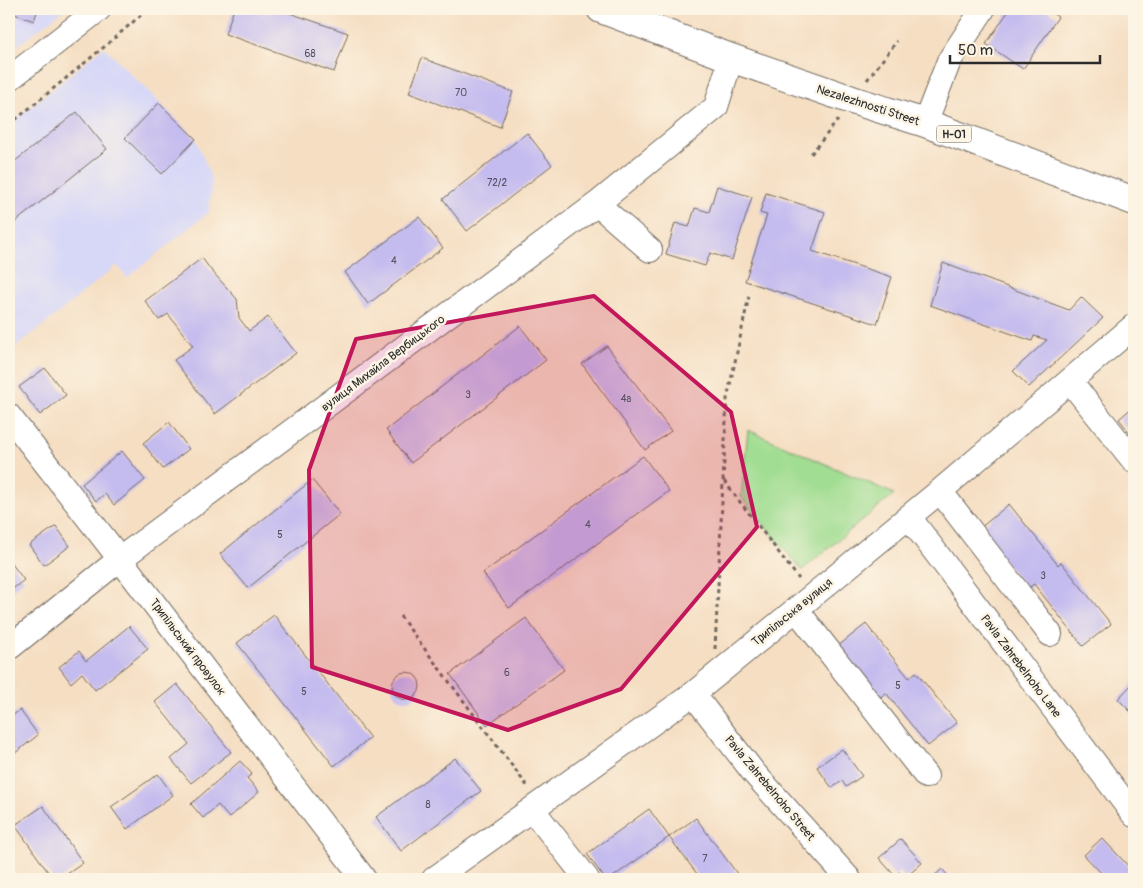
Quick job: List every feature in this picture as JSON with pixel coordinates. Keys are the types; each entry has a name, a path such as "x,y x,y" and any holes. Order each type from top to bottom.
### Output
{"main road":[{"name":"Nezalezhnosti Street","path":"601,9 731,58 924,124 1134,202"}],"street":[{"path":"9,79 99,9"},
{"path":"924,124 949,61 984,9"},
{"name":"вулиця Михайла Вербицького","path":"9,648 120,559 597,204 716,107 731,58"},
{"path":"597,204 650,250"},
{"name":"Трипільська вулиця","path":"434,879 531,800 693,694 940,491 1134,326"},
{"path":"1070,381 1134,461"},
{"name":"Трипільський провулок","path":"9,416 364,879"},
{"path":"940,491 1050,634"},
{"name":"Pavla Zahrebelnoho Lane","path":"908,517 1134,815"},
{"path":"804,602 926,776"},
{"name":"Pavla Zahrebelnoho Street","path":"693,694 754,773 849,879"},
{"path":"531,800 587,879"}],"path":[{"path":"9,125 148,9"},
{"path":"713,677 728,399 749,296"},
{"path":"723,480 804,602"},
{"path":"400,616 531,800"}],"highlighted area":[{"path":"594,296 731,412 757,527 621,689 508,730 312,667 309,470 356,339"}],"shaded area":[{"path":"9,9 65,9 9,52"},
{"path":"104,47 196,139 212,180 209,212 127,278 117,265 9,352 9,125"}],"green space":[{"path":"748,430 894,494 802,570 741,497"}],"building":[{"path":"9,9 38,9 34,21 9,12"},
{"path":"234,9 278,9 348,33 334,72 225,34"},
{"path":"1010,9 1046,9 1058,17 1023,69 986,44"},
{"path":"422,58 513,92 500,127 409,93"},
{"path":"159,103 196,139 162,174 125,138"},
{"path":"77,112 107,149 9,227 9,166"},
{"path":"527,133 552,165 467,231 443,199"},
{"path":"717,186 752,197 732,260 710,253 705,266 666,254 675,223 689,227 695,208 709,212"},
{"path":"766,193 825,212 812,251 892,277 877,324 745,281 767,215 760,213"},
{"path":"419,217 443,248 368,304 345,272"},
{"path":"202,258 237,299 239,318 249,331 268,317 296,353 215,414 174,360 193,346 168,314 159,320 145,301"},
{"path":"943,263 1069,310 1081,297 1103,318 1029,387 1013,371 1047,340 1034,336 1032,341 930,305"},
{"path":"520,326 546,360 411,463 386,430"},
{"path":"607,346 671,431 645,450 582,364"},
{"path":"45,368 66,395 40,415 19,387"},
{"path":"1134,406 1134,438 1119,419"},
{"path":"169,422 189,449 163,469 143,443"},
{"path":"122,451 145,480 114,505 105,494 96,501 82,484"},
{"path":"643,456 669,491 509,608 483,573"},
{"path":"312,480 340,514 248,588 220,554"},
{"path":"1009,504 1058,565 1061,562 1111,624 1083,646 1034,584 1027,589 979,529"},
{"path":"56,526 70,546 44,565 29,545"},
{"path":"9,560 24,580 9,592"},
{"path":"274,615 370,738 334,766 237,643"},
{"path":"526,618 564,670 487,725 450,674"},
{"path":"866,624 909,678 916,672 957,723 928,746 886,693 879,698 838,646"},
{"path":"129,626 148,649 95,690 82,673 71,683 59,667 79,651 86,661"},
{"path":"406,672 416,676 420,686 416,696 406,700 396,696 392,686 396,676"},
{"path":"1134,682 1134,715 1118,699"},
{"path":"177,684 231,752 191,783 171,759 189,744 155,702"},
{"path":"20,710 38,735 9,758 9,718"},
{"path":"842,749 862,776 846,787 842,781 832,788 817,767"},
{"path":"455,758 481,791 401,851 376,817"},
{"path":"240,761 252,774 247,778 259,792 229,818 218,805 203,818 191,804"},
{"path":"158,774 173,795 127,829 111,807"},
{"path":"43,806 83,863 60,879 53,879 15,825"},
{"path":"649,809 669,837 610,879 605,879 587,854"},
{"path":"696,818 741,879 701,879 669,837"},
{"path":"1102,838 1134,872 1127,879 1098,879 1103,875 1084,855"},
{"path":"901,839 922,863 905,878 899,872 895,876 879,858"},
{"path":"942,869 951,879 931,879"}]}
